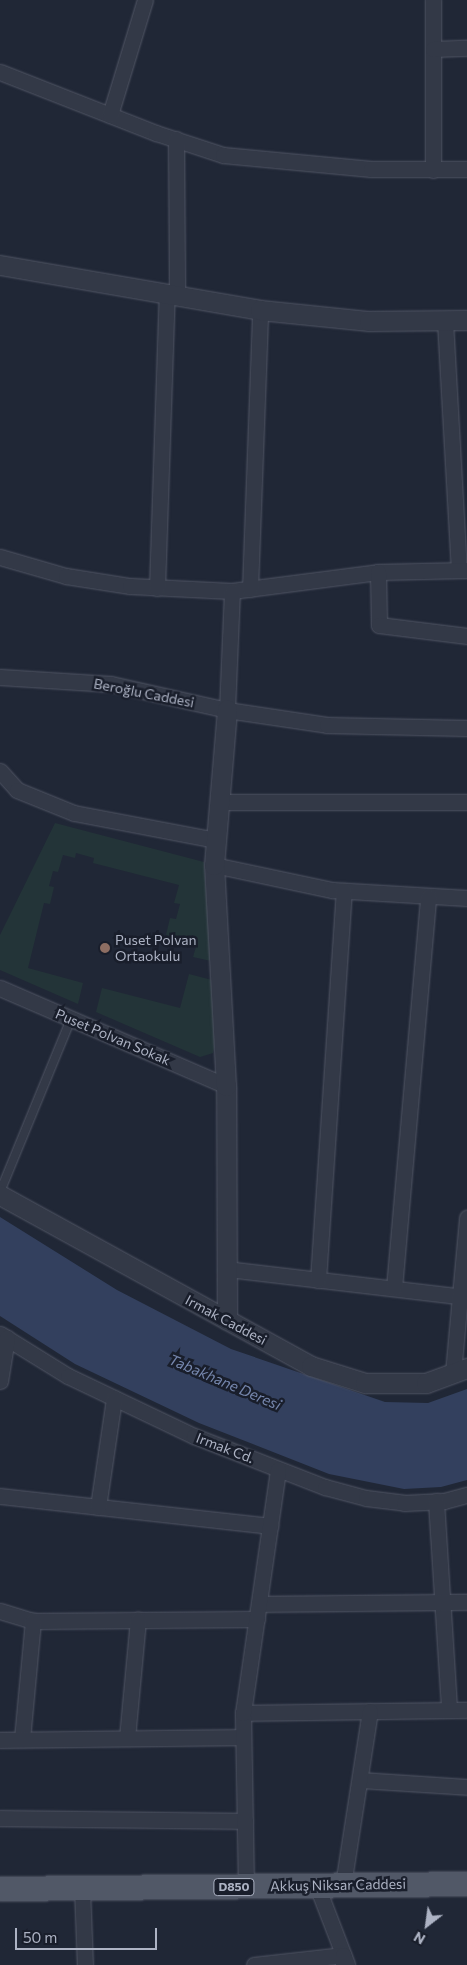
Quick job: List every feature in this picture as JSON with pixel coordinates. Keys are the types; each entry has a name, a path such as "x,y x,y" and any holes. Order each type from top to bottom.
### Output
{"main road":[{"name":"Akkuş Niksar Caddesi","path":"0,1889 467,1884"}],"street":[{"path":"110,115 145,0"},
{"path":"433,0 434,170"},
{"path":"433,49 467,48"},
{"path":"0,72 110,115 223,155 371,169 467,170"},
{"path":"157,588 172,293 176,139"},
{"path":"0,265 172,293 260,310 369,320 467,320"},
{"path":"250,589 260,310"},
{"path":"0,557 66,576 157,588 232,592 378,572 463,570 445,321"},
{"path":"378,572 379,624 467,636"},
{"path":"227,1320 226,1086 214,865 227,710 232,592"},
{"name":"Beroğlu Caddesi","path":"0,677 111,684 227,710 328,725 467,728"},
{"path":"0,770 17,790 74,813 216,840"},
{"path":"219,802 467,802"},
{"path":"214,865 344,891 428,896 467,894"},
{"path":"318,1280 344,891"},
{"path":"394,1288 428,896"},
{"name":"Puset Polvan Sokak","path":"0,988 226,1086"},
{"name":"Irmak Caddesi","path":"0,1194 311,1366 365,1383 426,1383 460,1370"},
{"path":"460,1370 467,1218"},
{"path":"227,1269 463,1296"},
{"path":"0,1381 3,1336"},
{"name":"Irmak Cd.","path":"3,1336 68,1376 194,1436 325,1487 366,1498 404,1503 436,1501 467,1495"},
{"path":"98,1507 114,1398"},
{"path":"246,1887 243,1713 278,1469"},
{"path":"0,1496 270,1526"},
{"path":"436,1501 449,1710"},
{"path":"0,1611 33,1621 138,1620 258,1611 467,1602"},
{"path":"127,1738 138,1620"},
{"path":"22,1739 33,1621"},
{"path":"243,1713 467,1710"},
{"path":"344,1885 370,1711"},
{"path":"0,1740 244,1737"},
{"path":"360,1780 467,1787"},
{"path":"0,1818 245,1821"},
{"path":"254,1965 344,1962 317,1886"},
{"path":"82,1888 84,1965"}],"lane":[{"path":"0,1194 71,1019"}],"shaded area":[{"path":"55,823 204,862 211,961 193,957 197,943 166,935 170,918 176,919 180,904 174,903 179,885 93,863 94,858 76,853 75,858 63,855 58,872 53,871 49,886 54,887 50,904 44,903 28,968 83,983 78,1004 0,970 0,935"},
{"path":"189,974 212,980 216,1039 213,1053 200,1057 96,1012 102,988 180,1008"}],"water":[{"name":"Tabakhane Deresi","path":"0,1217 117,1290 231,1349 385,1402 428,1403 467,1389 467,1480 441,1487 404,1489 329,1474 199,1423 75,1364 0,1316"}],"place":[{"name":"Puset Polvan Ortaokulu","path":"105,948"}]}
